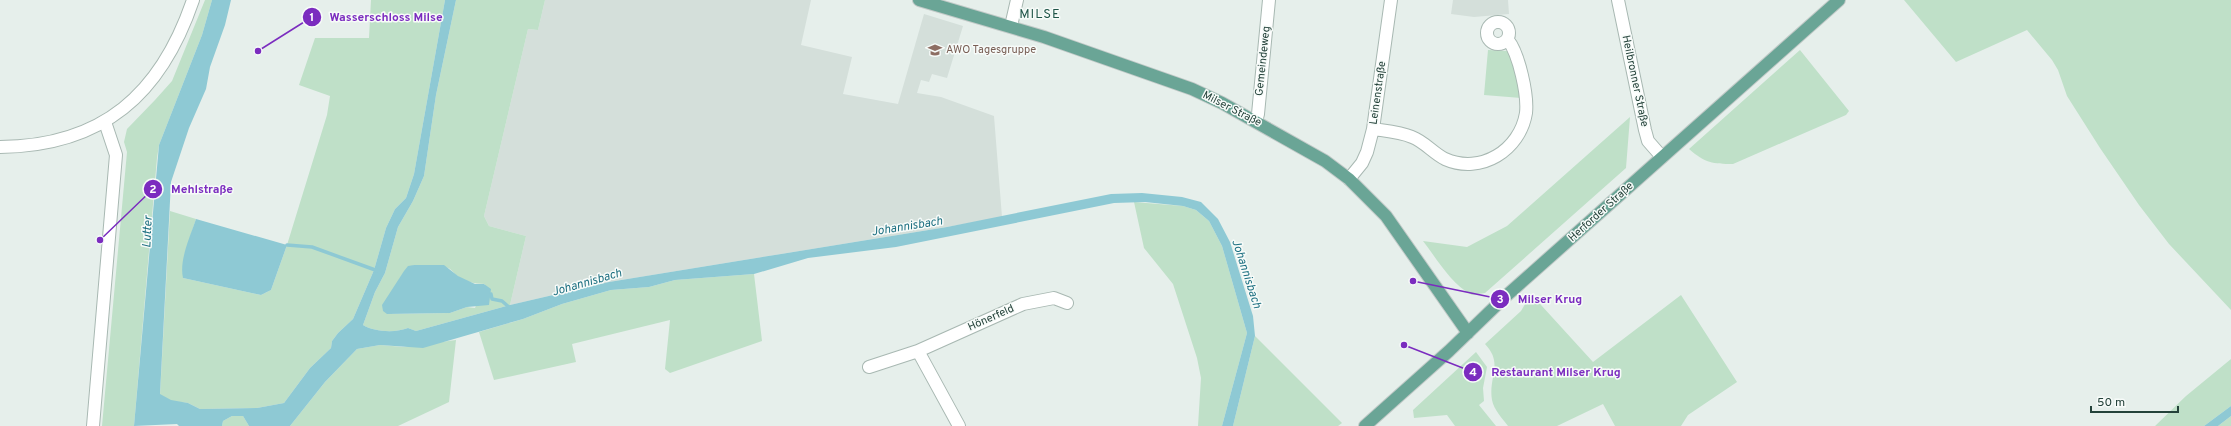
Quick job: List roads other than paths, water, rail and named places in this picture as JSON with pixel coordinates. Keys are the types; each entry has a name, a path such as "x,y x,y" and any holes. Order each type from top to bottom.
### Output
{"main road":[{"name":"Milser Straße","path":"919,0 1011,26 1192,89 1256,121 1325,161 1349,179 1386,216 1468,333"},
{"name":"Herforder Straße","path":"1365,426 1468,333 1506,296 1839,0"}],"street":[{"path":"0,147 37,144 60,139 72,136 105,122 142,91 167,60 183,28 193,0"},
{"path":"1011,26 1017,0"},
{"name":"Gemeindeweg","path":"1256,121 1270,0"},
{"name":"Leinenstraße","path":"1349,179 1362,163 1368,152 1373,129 1391,0"},
{"name":"Heilbronner Straße","path":"1618,0 1648,141 1662,157"},
{"path":"1373,129 1413,137 1440,156 1459,163 1483,162 1500,155 1519,134 1526,110 1525,93 1516,56 1508,40"},
{"path":"93,426 116,155 105,122"},
{"name":"Hönerfeld","path":"869,367 918,350 1023,304 1054,298 1067,303"},
{"path":"918,350 959,426"}],"water":[{"path":"212,0 231,0 225,25 210,67 206,89 189,128 171,182 160,394 171,400 188,403 200,409 257,408 284,403 310,368 331,348 332,341 338,333 353,319 374,270 386,228 395,209 406,198 414,174 445,0 456,0 436,95 424,176 413,201 398,227 385,273 375,292 363,325 373,329 385,331 397,331 408,328 416,331 510,305 609,282 947,227 1111,194 1142,193 1182,197 1201,202 1218,219 1230,242 1253,316 1255,336 1233,426 1222,426 1247,333 1222,246 1209,221 1196,210 1183,206 1145,202 1114,203 896,247 808,258 754,274 675,280 649,287 611,290 562,304 523,319 423,348 380,345 357,349 325,382 290,426 249,426 243,416 232,416 223,421 222,426 179,426 177,424 134,426 159,145 202,35"},
{"path":"196,219 287,245 271,290 261,295 183,278 182,264"},
{"path":"444,265 458,276 475,284 484,284 491,289 489,305 467,307 450,313 387,314 383,311 382,305 408,266"},
{"path":"2231,406 2231,416 2218,426 2204,426"}],"waterway":[{"path":"287,245 312,247 378,271"},
{"path":"491,294 492,299 502,301 510,308"}],"place":[{"name":"AWO Tagesgruppe","path":"935,50"},
{"name":"Wasserschloss Milse","path":"258,51"},
{"name":"Mehlstraße","path":"100,240"},
{"name":"Milser Krug","path":"1413,281"},
{"name":"Restaurant Milser Krug","path":"1404,345"}],"district":[{"name":"MILSE","path":"1040,15"}],"water label":[{"name":"Johannisbach","path":"907,227"},
{"name":"Lutter","path":"148,232"},
{"name":"Johannisbach","path":"1246,274"},
{"name":"Johannisbach","path":"587,283"}]}
